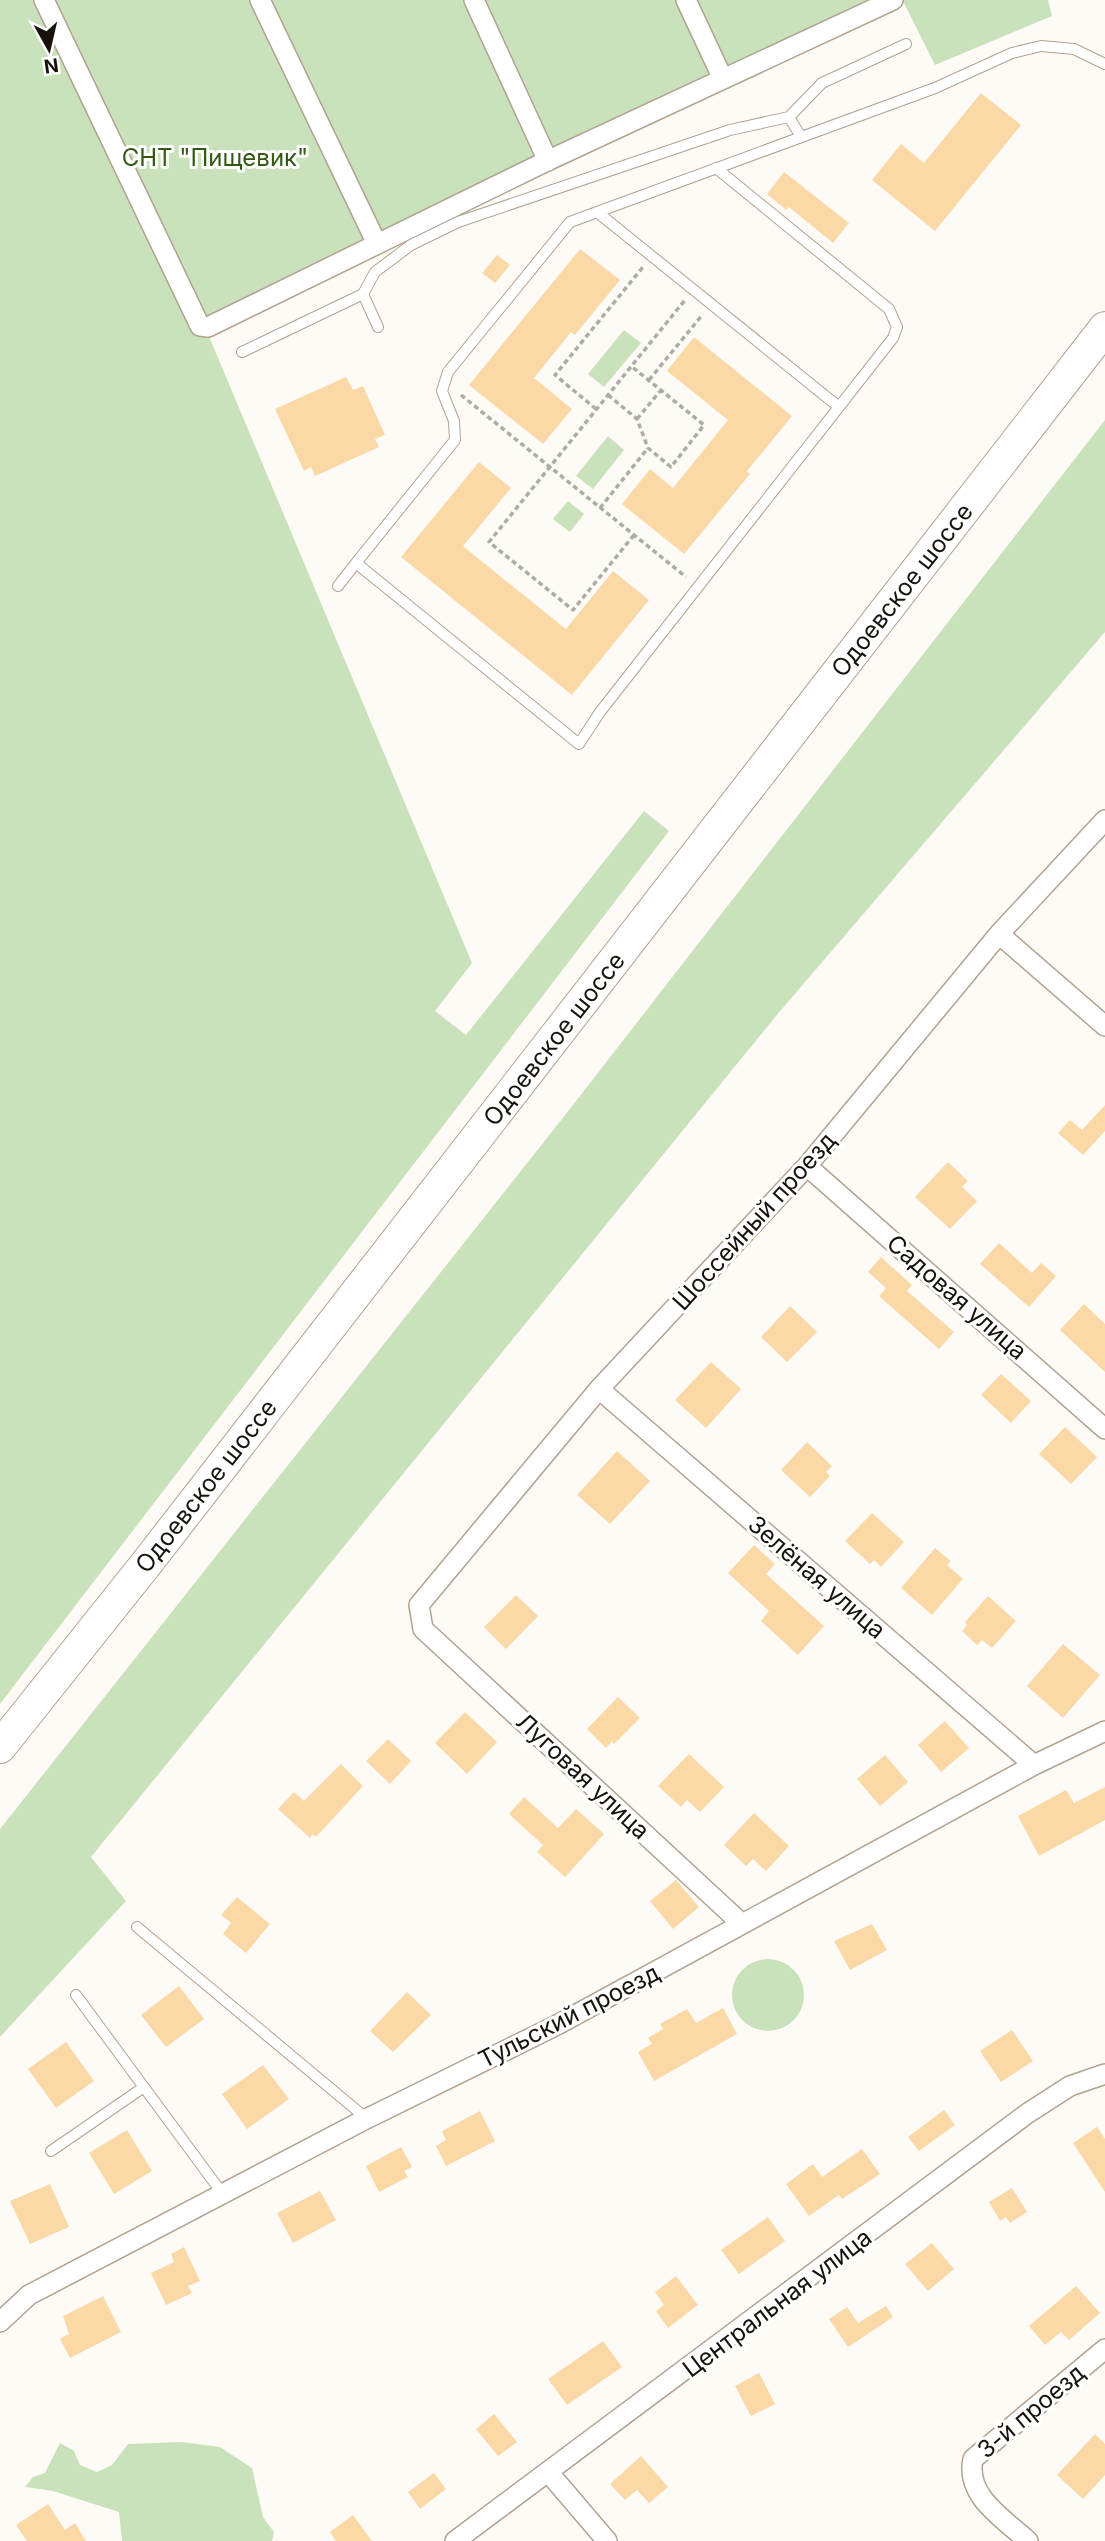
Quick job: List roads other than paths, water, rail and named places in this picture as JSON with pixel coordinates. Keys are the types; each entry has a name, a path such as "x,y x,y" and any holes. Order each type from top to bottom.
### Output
{"main road":[{"name":"Одоевское шоссе","path":"0,1747 146,1564 1105,327"}],"street":[{"path":"44,0 200,326 215,325 548,161 893,0"},
{"path":"260,0 377,244"},
{"path":"474,0 548,161"},
{"path":"686,0 723,79"},
{"name":"Шоссейный проезд","path":"423,1629 419,1605 599,1389 807,1166 999,934 1105,820"},
{"path":"999,934 1105,1027"},
{"name":"Садовая улица","path":"807,1166 1105,1429"},
{"name":"Зелёная улица","path":"599,1389 1034,1765"},
{"name":"Луговая улица","path":"423,1629 742,1924"},
{"name":"Тульский проезд","path":"0,2322 29,2295 366,2118 556,2025 1034,1765 1105,1731"},
{"name":"Центральная улица","path":"455,2541 1028,2113 1070,2086 1105,2074"},
{"name":"3-й проезд","path":"1028,2541 979,2496 971,2477 973,2459 1105,2349"},
{"path":"549,2473 607,2541"}],"lane":[{"path":"242,352 363,294 375,272 402,252 458,222 730,130 789,117 822,83 906,44"},
{"path":"338,586 455,440 456,431 444,400 443,381 570,222 935,88 1012,53 1041,46 1074,50 1105,64"},
{"path":"789,117 801,137"},
{"path":"356,563 579,744 893,338 896,318 890,309 716,168"},
{"path":"597,212 839,407"},
{"path":"363,294 379,327"},
{"path":"137,1927 366,2118"},
{"path":"76,1995 222,2193"},
{"path":"51,2151 144,2087"}],"park label":[{"name":"СНТ \"Пищевик\"","path":"215,157"}]}
